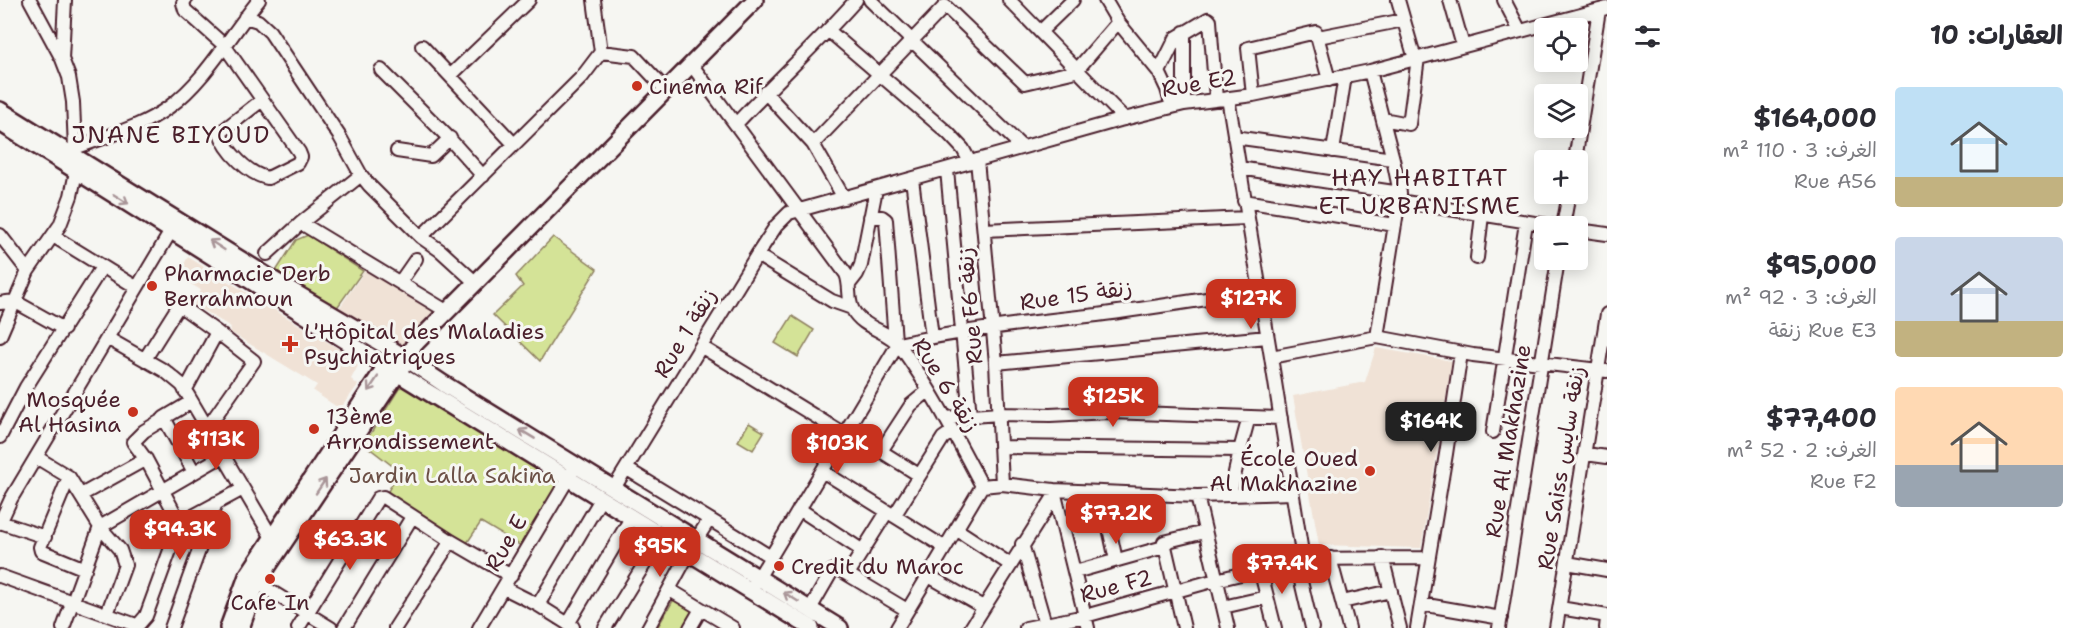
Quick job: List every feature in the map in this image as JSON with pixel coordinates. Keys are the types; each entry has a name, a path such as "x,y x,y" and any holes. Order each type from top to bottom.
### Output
{"main road":[{"path":"242,628 252,579 391,369 405,352 448,312 754,0"},
{"path":"0,110 76,160 185,224 277,282 405,352 444,384 758,577 806,622"},
{"path":"0,123 76,160 171,231 690,555 806,622 840,628"},
{"path":"228,628 271,536 346,436"}],"street":[{"path":"0,336 28,272 53,236 66,210 76,160 69,77 62,59 30,0"},
{"path":"62,59 65,0"},
{"path":"185,0 183,3 185,10 224,45 262,100 301,157 297,163 268,178 239,160 220,133 262,100"},
{"path":"76,160 166,109 194,84 259,0"},
{"path":"451,75 529,0"},
{"path":"421,237 582,76 601,52 594,0"},
{"path":"736,124 765,92 829,31 856,0"},
{"path":"870,0 1022,147"},
{"path":"1009,0 1125,119"},
{"path":"1040,32 1073,0"},
{"path":"1104,0 1118,22 1158,72 1178,106"},
{"path":"1383,119 1409,124 1417,59 1398,0"},
{"path":"1450,0 1463,46"},
{"path":"1504,0 1520,31"},
{"path":"813,144 946,5 1024,82 1076,70 1118,22"},
{"path":"1577,150 1603,9"},
{"name":"Rue E2","path":"800,210 1125,119 1178,106 1253,95 1370,71 1603,9"},
{"path":"245,17 264,25 279,45 346,146 361,175 376,193 421,237 441,251 476,283"},
{"path":"1158,72 1175,40 1184,32 1208,19 1222,98 1234,137 1281,418 1299,559 1312,628"},
{"path":"1318,37 1404,20"},
{"path":"829,31 957,142 974,161"},
{"path":"1178,106 1184,32"},
{"path":"1253,95 1248,48 1316,32 1329,80"},
{"path":"422,46 514,144"},
{"path":"601,52 634,56 666,90"},
{"path":"691,64 846,274 850,283 852,308"},
{"path":"381,70 450,138 483,176"},
{"path":"1370,71 1393,159 1399,197 1377,337"},
{"path":"1333,151 1345,76"},
{"path":"765,92 813,144 844,198"},
{"path":"1234,137 1393,159"},
{"path":"397,152 431,156 450,138"},
{"name":"Rue F6 زنقة","path":"974,161 984,230 993,328 1002,484"},
{"path":"1239,168 1534,224"},
{"path":"946,170 970,416"},
{"path":"267,254 301,223 361,175"},
{"path":"912,179 932,337"},
{"path":"850,283 861,265 876,189"},
{"path":"1244,201 1395,225"},
{"name":"Rue 1 زنقة","path":"614,488 757,255 782,218 800,210"},
{"path":"1477,258 1482,215"},
{"path":"750,591 896,343 885,220 882,217 870,217"},
{"path":"984,230 1156,224 1247,218"},
{"path":"301,223 448,312"},
{"path":"1493,432 1526,223"},
{"path":"45,537 0,522 36,457 171,231"},
{"path":"1588,231 1607,234"},
{"path":"53,236 136,287"},
{"path":"2,241 28,272"},
{"name":"Rue 6 زنقة","path":"757,255 832,301 852,308 863,320 896,343 953,431 982,486"},
{"path":"400,282 416,259"},
{"path":"0,437 26,387 102,267"},
{"name":"Rue Al Makhazine","path":"1500,623 1556,270"},
{"name":"Rue 15 زنقة","path":"896,343 1260,291"},
{"path":"0,303 14,301 64,329"},
{"path":"145,359 179,305 255,361 207,428"},
{"name":"Rue Saiss زنقة سايس","path":"1557,628 1586,454 1603,370 1607,314"},
{"path":"180,523 164,489 133,442 144,431 164,419 188,396 217,332"},
{"path":"996,363 1267,337"},
{"path":"1271,357 1377,337 1461,353 1603,370"},
{"path":"107,338 175,378 224,455 271,536"},
{"path":"702,347 919,475"},
{"path":"1417,628 1461,353"},
{"path":"881,452 911,405 928,391"},
{"path":"945,418 999,414 1050,415 1109,412 1281,418"},
{"path":"1230,495 1250,417"},
{"path":"164,419 194,472"},
{"path":"848,574 943,438 953,431"},
{"path":"1000,447 1240,450"},
{"path":"1586,454 1607,457"},
{"path":"63,628 100,527 224,455"},
{"path":"36,457 69,477 100,527 120,550 125,565 107,614"},
{"path":"81,495 146,459"},
{"name":"Rue E","path":"479,628 577,465"},
{"path":"627,468 771,556"},
{"path":"822,471 944,547"},
{"path":"69,477 40,547 42,553 85,569"},
{"path":"897,628 982,486 1002,484 1054,493 1101,492 1197,496 1292,493"},
{"path":"0,576 136,625 143,621 180,523 243,489"},
{"path":"1101,492 1116,560"},
{"path":"971,628 1054,493"},
{"path":"1054,493 1075,572 1084,620 1073,628"},
{"path":"1197,496 1228,628"},
{"path":"298,628 376,499 383,497 511,576"},
{"path":"538,605 601,499"},
{"path":"171,628 216,503"},
{"path":"800,509 863,551"},
{"path":"344,628 412,517"},
{"path":"504,588 538,605 571,626 631,518"},
{"path":"648,628 710,519"},
{"path":"956,529 1011,565"},
{"path":"1184,628 1164,547 1165,540 1205,532"},
{"path":"605,628 661,537"},
{"path":"395,628 451,541"},
{"path":"1022,544 1045,624"},
{"path":"1075,572 1164,547"},
{"path":"1382,557 1400,628"},
{"path":"1330,558 1349,628"},
{"name":"Rue F2","path":"1026,628 1084,620 1216,580 1299,559 1428,558"},
{"path":"1567,563 1607,570"},
{"path":"806,622 834,569 837,568 907,610"},
{"path":"1260,569 1275,628"},
{"path":"927,575 983,607"},
{"path":"252,579 332,628"},
{"path":"670,590 733,628"},
{"path":"1342,602 1391,591"},
{"path":"1223,607 1267,597"},
{"path":"1421,604 1500,623"},
{"path":"1560,608 1607,617 1606,628"},
{"path":"690,628 701,609"}],"shaded area":[{"name":"L'Hôpital des Maladies Psychiatriques","path":"188,257 360,362 351,379 358,385 340,409 313,391 317,385 230,332 231,327 192,304 201,290 177,276"},
{"path":"366,269 438,313 405,351 338,310"},
{"name":"École Oued Al Makhazine","path":"1376,348 1452,361 1421,548 1319,545 1293,396 1365,382"}],"green space":[{"path":"308,235 363,271 336,309 276,271 296,240"},
{"path":"553,237 597,269 540,361 493,315 523,286 516,276"},
{"path":"792,316 814,330 798,357 775,343"},
{"name":"Jardin Lalla Sakina","path":"402,384 559,483 521,546 481,522 467,543 386,495 399,471 364,444"},
{"path":"749,423 764,432 753,450 738,441"},
{"path":"674,599 696,613 687,628 657,628"}],"place":[{"name":"Cinema Rif","path":"637,86"},
{"name":"Pharmacie Derb Berrahmoun","path":"152,286"},
{"name":"L'Hôpital des Maladies Psychiatriques","path":"290,344"},
{"name":"Mosquée Al Hasina","path":"133,412"},
{"name":"13ème Arrondissement","path":"314,429"},
{"name":"École Oued Al Makhazine","path":"1370,471"},
{"name":"Credit du Maroc","path":"779,566"},
{"name":"Cafe In","path":"270,579"}],"district":[{"name":"JNANE BIYOUD","path":"171,135"},
{"name":"HAY HABITAT ET URBANISME","path":"1420,192"}]}
